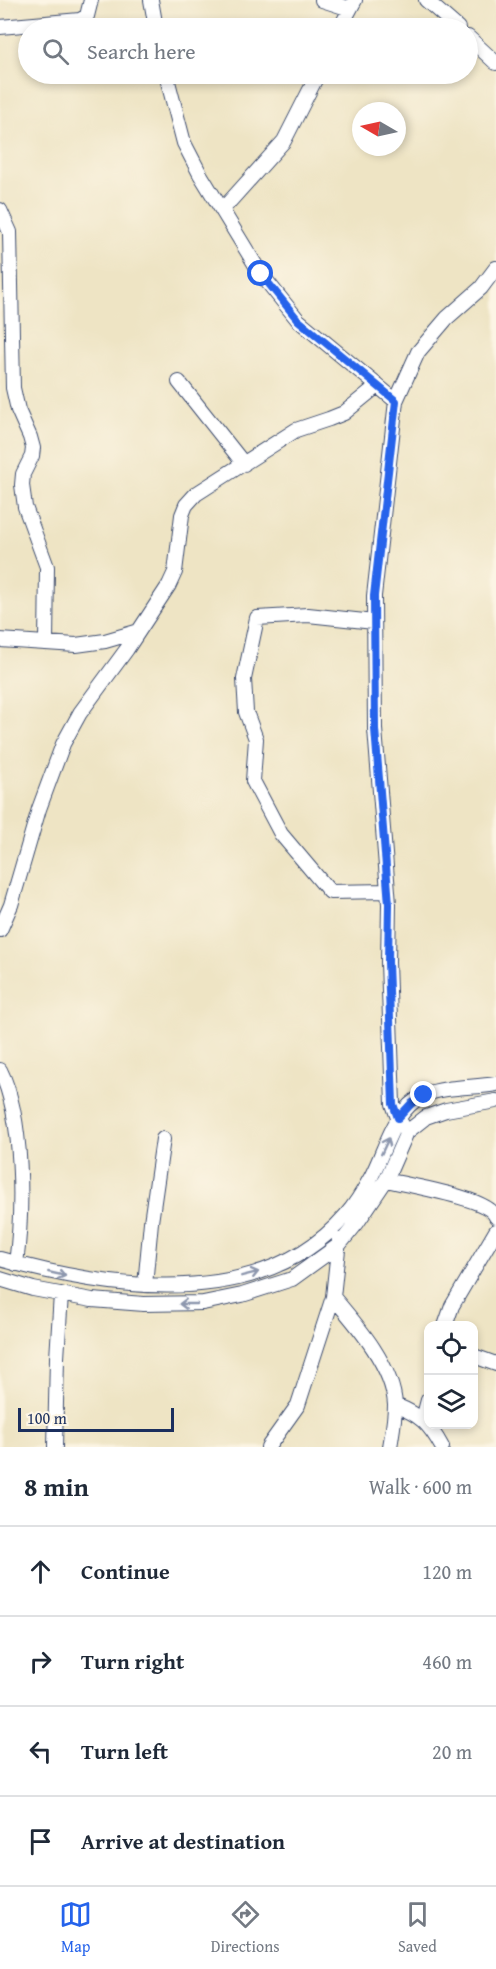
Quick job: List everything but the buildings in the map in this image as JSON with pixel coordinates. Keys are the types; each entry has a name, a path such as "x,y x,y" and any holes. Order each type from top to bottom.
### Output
{"street":[{"path":"84,18 87,16 91,0"},
{"path":"151,0 154,18"},
{"path":"322,0 352,4 345,18"},
{"path":"426,0 447,18"},
{"path":"0,27 18,25"},
{"path":"478,46 496,63"},
{"path":"169,84 184,143 200,174 261,274 298,320 396,401"},
{"path":"222,210 284,141 313,84"},
{"path":"0,210 10,232 13,388 18,410 33,448 32,456 22,474 22,485 25,507 47,567 46,643"},
{"path":"407,1132 393,1104 388,891 375,729 374,596 396,401 418,352 447,318 481,288 496,268"},
{"path":"179,382 244,464"},
{"path":"0,930 11,905 39,809 63,744 80,713 169,585 175,572 182,515 186,505 196,494 296,430 344,413 377,386"},
{"path":"374,622 308,615 256,618 244,679 246,712 256,739 253,781 281,834 330,892 388,891"},
{"path":"0,640 76,645 105,641 136,632"},
{"path":"0,1070 12,1101 18,1148 20,1229 16,1264"},
{"path":"0,1259 72,1277 145,1285 195,1284 252,1274 288,1262 318,1243 347,1214 370,1178 398,1118 411,1104 424,1095 443,1090 496,1084"},
{"path":"0,1279 92,1300 144,1304 203,1303 242,1295 292,1280 339,1245 357,1223 386,1180 407,1132 426,1117 446,1110 496,1101"},
{"path":"145,1285 163,1139"},
{"path":"386,1180 468,1199 485,1205 495,1213 496,1217"},
{"path":"268,1447 298,1405 333,1297 339,1245 337,1224"},
{"path":"447,1321 453,1306 496,1232"},
{"path":"55,1447 61,1294"},
{"path":"333,1297 357,1325 389,1379 395,1405 390,1447"},
{"path":"478,1357 496,1364"},
{"path":"395,1405 423,1419 442,1447"}],"route":[{"path":"261,274 298,320 396,401 374,596 375,729 389,904 388,962 393,1104 398,1118 411,1104 424,1095"}]}
